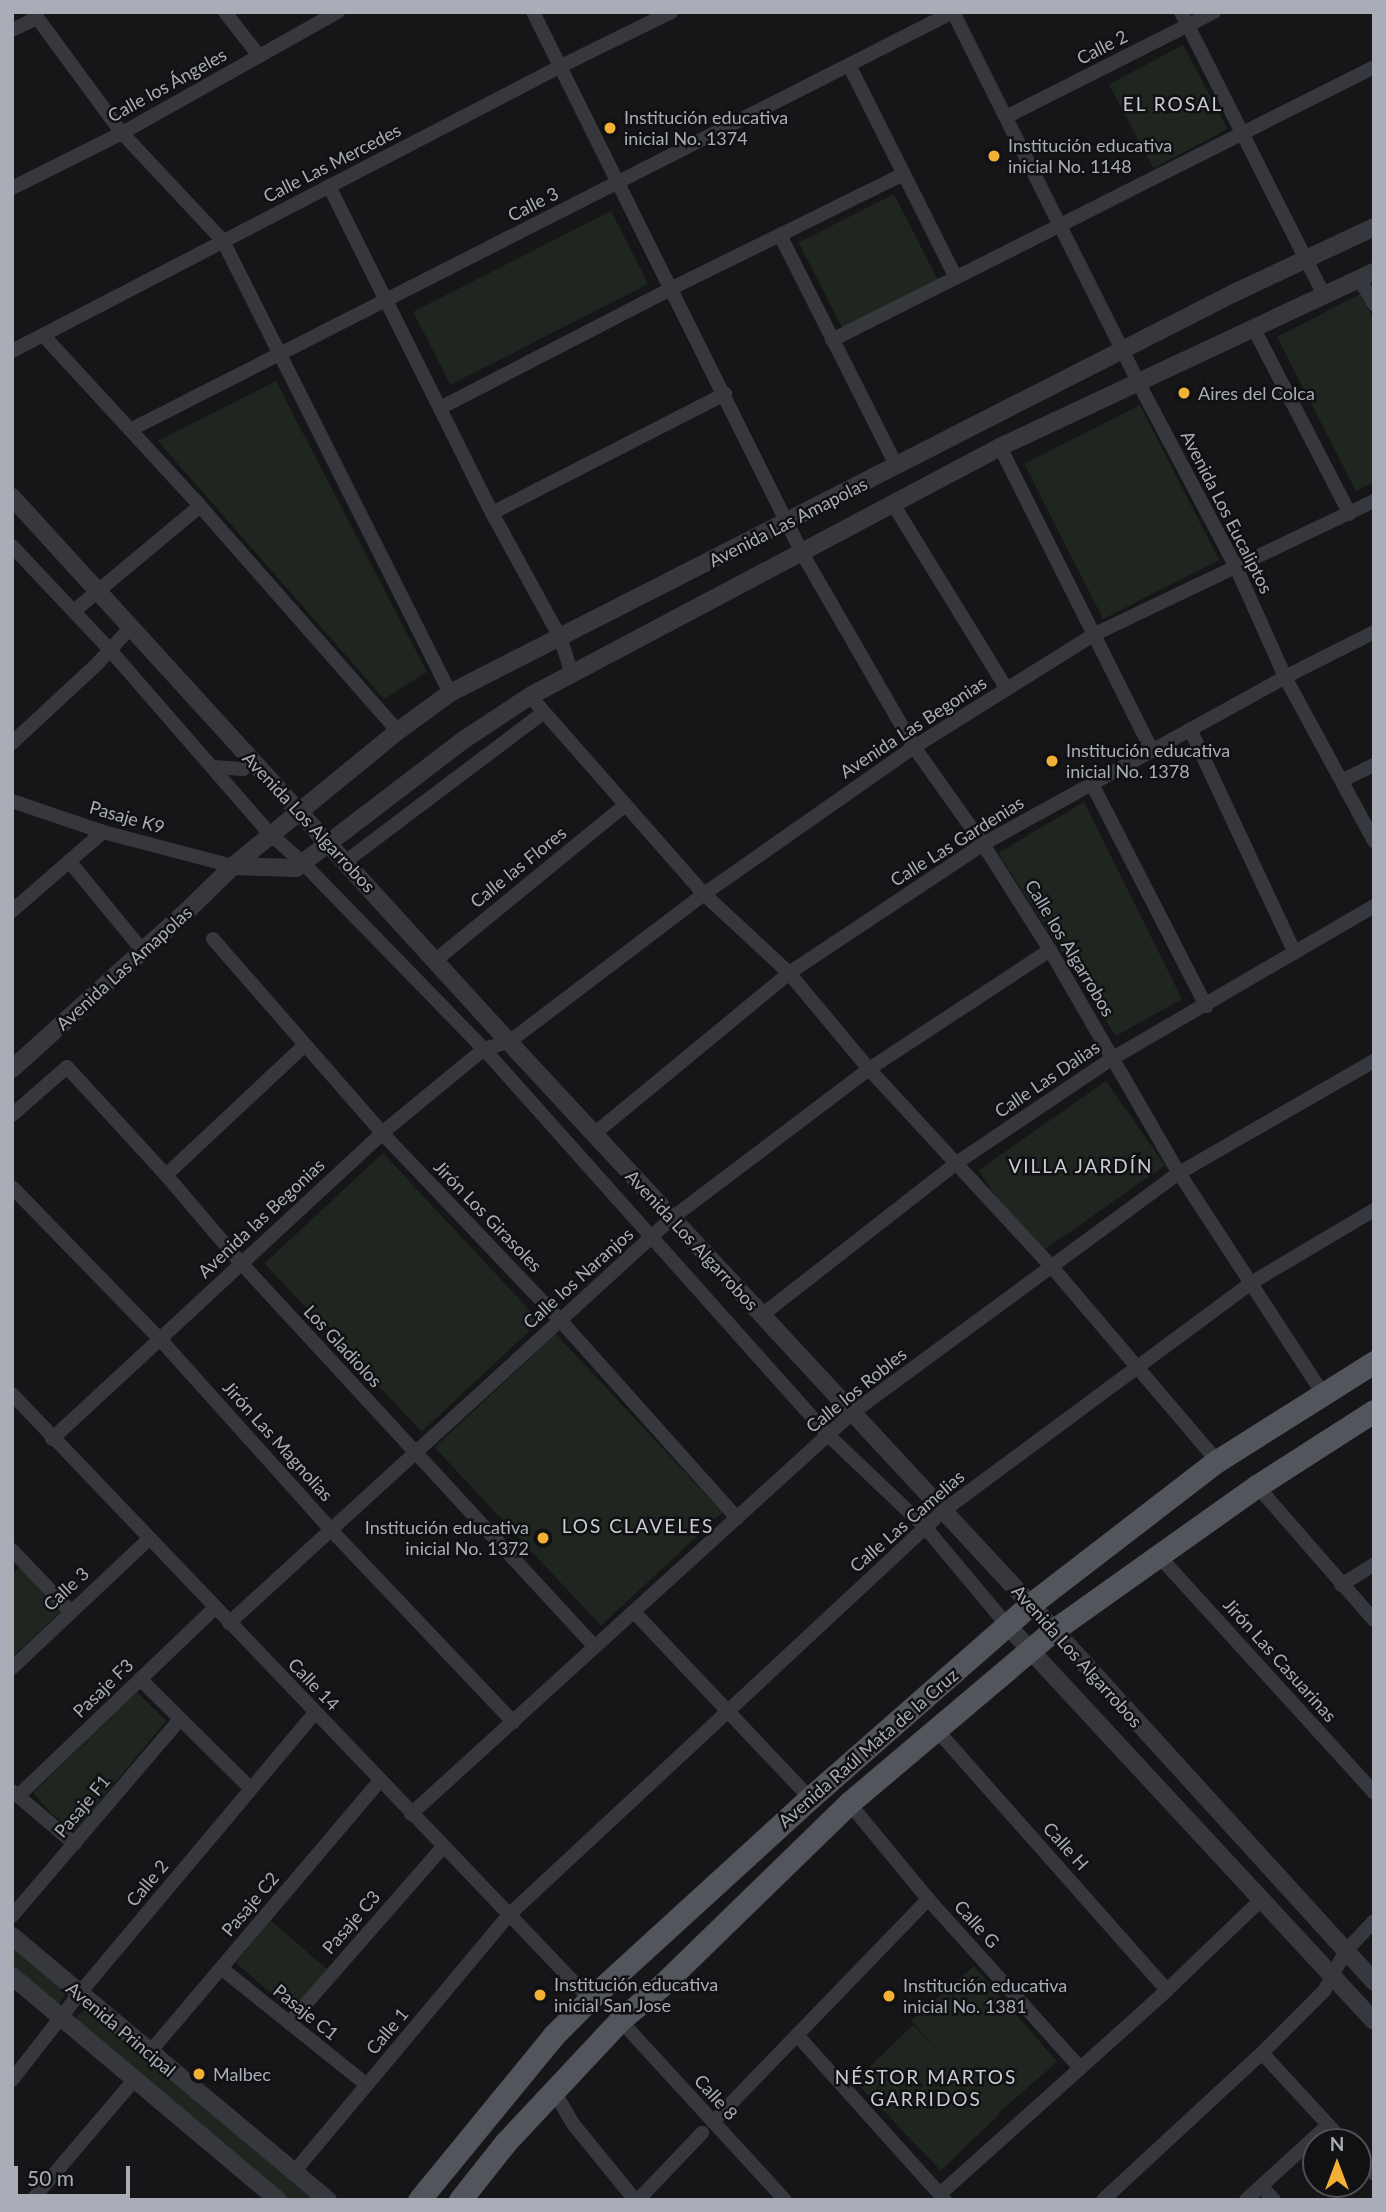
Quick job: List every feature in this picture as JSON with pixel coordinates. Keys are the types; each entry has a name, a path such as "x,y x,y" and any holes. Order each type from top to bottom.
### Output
{"main road":[{"name":"Avenida Raúl Mata de la Cruz","path":"419,2200 553,2036 590,1999 810,1798 1007,1625 1217,1461 1322,1392 1374,1362"},
{"name":"Avenida Raúl Mata de la Cruz","path":"460,2200 506,2142 620,2020 662,1984 849,1803 935,1728 1054,1630 1257,1486 1374,1410"}],"street":[{"path":"225,12 259,56"},
{"name":"Calle los Ángeles","path":"12,188 122,134 338,12"},
{"name":"Calle los Algarrobos","path":"533,12 802,553 914,747 983,844 1050,950 1179,1173 1322,1392"},
{"name":"Calle Las Mercedes","path":"12,351 561,66 671,12"},
{"name":"Calle 3","path":"130,430 953,12"},
{"name":"Avenida Los Eucaliptos","path":"953,12 1122,351 1236,565 1285,677 1374,841"},
{"name":"Calle 2","path":"1006,117 1184,19 1214,12"},
{"path":"12,30 35,15 122,134 223,241 450,693"},
{"path":"1184,19 1324,295"},
{"path":"849,65 956,278"},
{"path":"832,340 1374,67"},
{"path":"440,408 671,288 904,174"},
{"path":"329,186 492,513 560,638 572,675"},
{"name":"Avenida Las Amapolas","path":"12,1069 270,834 398,731 450,693 786,524 896,465 1374,226"},
{"path":"780,235 896,465"},
{"path":"1367,276 1374,304"},
{"name":"Avenida Las Amapolas","path":"233,866 296,868 465,738 530,696 1000,447 1367,276"},
{"path":"1254,329 1350,513"},
{"path":"43,335 200,506 398,731"},
{"path":"492,513 725,394"},
{"path":"1000,447 1152,751"},
{"name":"Avenida Los Algarrobos","path":"12,497 437,959 509,1042 1031,1604 1374,1982"},
{"name":"Avenida Las Begonias","path":"509,1042 704,894 914,747 1007,688 1095,634 1374,501"},
{"path":"893,504 1007,688"},
{"path":"74,611 200,506"},
{"name":"Avenida Los Algarrobos","path":"12,545 110,650 270,834 303,863 484,1049 828,1435 925,1527 1007,1625 1374,2021"},
{"path":"15,735 110,650 131,626"},
{"name":"Calle Las Gardenias","path":"594,1134 789,973 983,844 1285,677 1374,632"},
{"path":"530,696 704,894 789,973 869,1069 1052,1267 1217,1461"},
{"path":"345,862 544,712"},
{"path":"1191,729 1295,953"},
{"path":"213,767 243,769 253,761"},
{"path":"1343,780 1374,765"},
{"path":"1092,784 1206,1006"},
{"name":"Pasaje K9","path":"12,801 103,832 233,866"},
{"name":"Calle las Flores","path":"437,959 625,805"},
{"path":"13,910 103,832"},
{"path":"69,861 143,951"},
{"name":"Calle Las Dalias","path":"762,1315 955,1164 1114,1058 1374,906"},
{"name":"Jirón Los Girasoles","path":"213,939 382,1133 560,1320 737,1518"},
{"name":"Calle los Naranjos","path":"229,1623 672,1218 869,1069 1050,950"},
{"name":"Avenida las Begonias","path":"52,1439 382,1133 484,1049 509,1042"},
{"path":"166,1175 305,1045"},
{"name":"Calle los Robles","path":"411,1814 852,1413 1179,1173 1374,1061"},
{"name":"Los Gladiolos","path":"12,1115 66,1067 166,1175 241,1263 595,1647"},
{"name":"Jirón Las Magnolias","path":"12,1187 159,1338 331,1530 513,1721"},
{"name":"Calle Las Camelias","path":"509,1915 943,1511 1251,1283 1374,1210"},
{"name":"Calle 14","path":"12,1394 148,1540 590,1999"},
{"path":"1257,1486 1374,1620"},
{"name":"Calle 3","path":"12,1668 148,1540"},
{"name":"Jirón Las Casuarinas","path":"1158,1555 1374,1792"},
{"path":"14,1556 70,1611"},
{"path":"1341,1585 1374,1564"},
{"name":"Pasaje F3","path":"15,1794 215,1608"},
{"path":"634,1612 810,1798"},
{"path":"140,1679 251,1789"},
{"name":"Calle 2","path":"12,2080 79,1994 315,1713"},
{"name":"Pasaje F1","path":"12,1916 180,1719"},
{"name":"Calle H","path":"935,1728 1167,1990"},
{"name":"Pasaje C2","path":"149,2053 380,1781"},
{"path":"15,1794 75,1844"},
{"name":"Calle G","path":"849,1803 928,1899 1080,2068"},
{"name":"Pasaje C3","path":"289,2022 443,1847"},
{"path":"713,2122 928,1899"},
{"path":"797,2035 942,2197 1262,1899"},
{"name":"Calle 1","path":"294,2172 509,1915"},
{"path":"1103,2200 1262,2053 1324,1991 1345,1952 1374,1921"},
{"name":"Avenida Principal","path":"12,1936 328,2200"},
{"name":"Pasaje C1","path":"221,1968 367,2085"},
{"name":"Avenida Principal","path":"12,1976 136,2078 275,2199"},
{"name":"Calle 8","path":"620,2020 785,2200"},
{"path":"1262,2053 1331,2128"},
{"path":"32,2200 136,2078"},
{"path":"554,2091 574,2124 636,2200 702,2133"},
{"path":"1246,2200 1328,2125"},
{"path":"1261,2186 1274,2200"}],"shaded area":[{"path":"1183,45 1228,129 1153,168 1109,84"},
{"path":"894,194 938,280 842,328 799,243"},
{"path":"611,211 648,284 450,385 413,312"},
{"path":"1360,294 1374,320 1374,482 1356,491 1277,337"},
{"path":"276,381 427,672 384,699 158,441"},
{"path":"1140,405 1219,560 1103,619 1024,464"},
{"path":"1084,802 1182,999 1116,1036 998,853"},
{"path":"1106,1081 1165,1165 1037,1255 978,1170"},
{"path":"383,1153 540,1321 421,1432 265,1263"},
{"path":"556,1334 722,1512 601,1626 435,1447"},
{"path":"22,1565 61,1611 12,1657 12,1574"},
{"path":"137,1692 166,1721 75,1831 52,1814 33,1793"},
{"path":"270,1920 327,1969 294,2007 289,2009 236,1963"},
{"path":"12,1946 66,1992 59,2005 12,1970"},
{"path":"974,1966 1057,2062 995,2116 911,2020"},
{"path":"85,2010 90,2011 314,2200 290,2200 88,2031 77,2019 78,2014"},
{"path":"913,2025 999,2114 941,2170 855,2081"}],"place":[{"name":"Institución educativa inicial No. 1374","path":"610,128"},
{"name":"Institución educativa inicial No. 1148","path":"994,156"},
{"name":"Aires del Colca","path":"1184,393"},
{"name":"Institución educativa inicial No. 1378","path":"1052,761"},
{"name":"Institución educativa inicial No. 1372","path":"543,1538"},
{"name":"Institución educativa inicial San Jose","path":"540,1995"},
{"name":"Institución educativa inicial No. 1381","path":"889,1996"},
{"name":"Malbec","path":"199,2074"}],"district":[{"name":"EL ROSAL","path":"1173,104"},
{"name":"VILLA JARDÍN","path":"1081,1166"},
{"name":"LOS CLAVELES","path":"638,1526"},
{"name":"NÉSTOR MARTOS GARRIDOS","path":"926,2088"}]}
